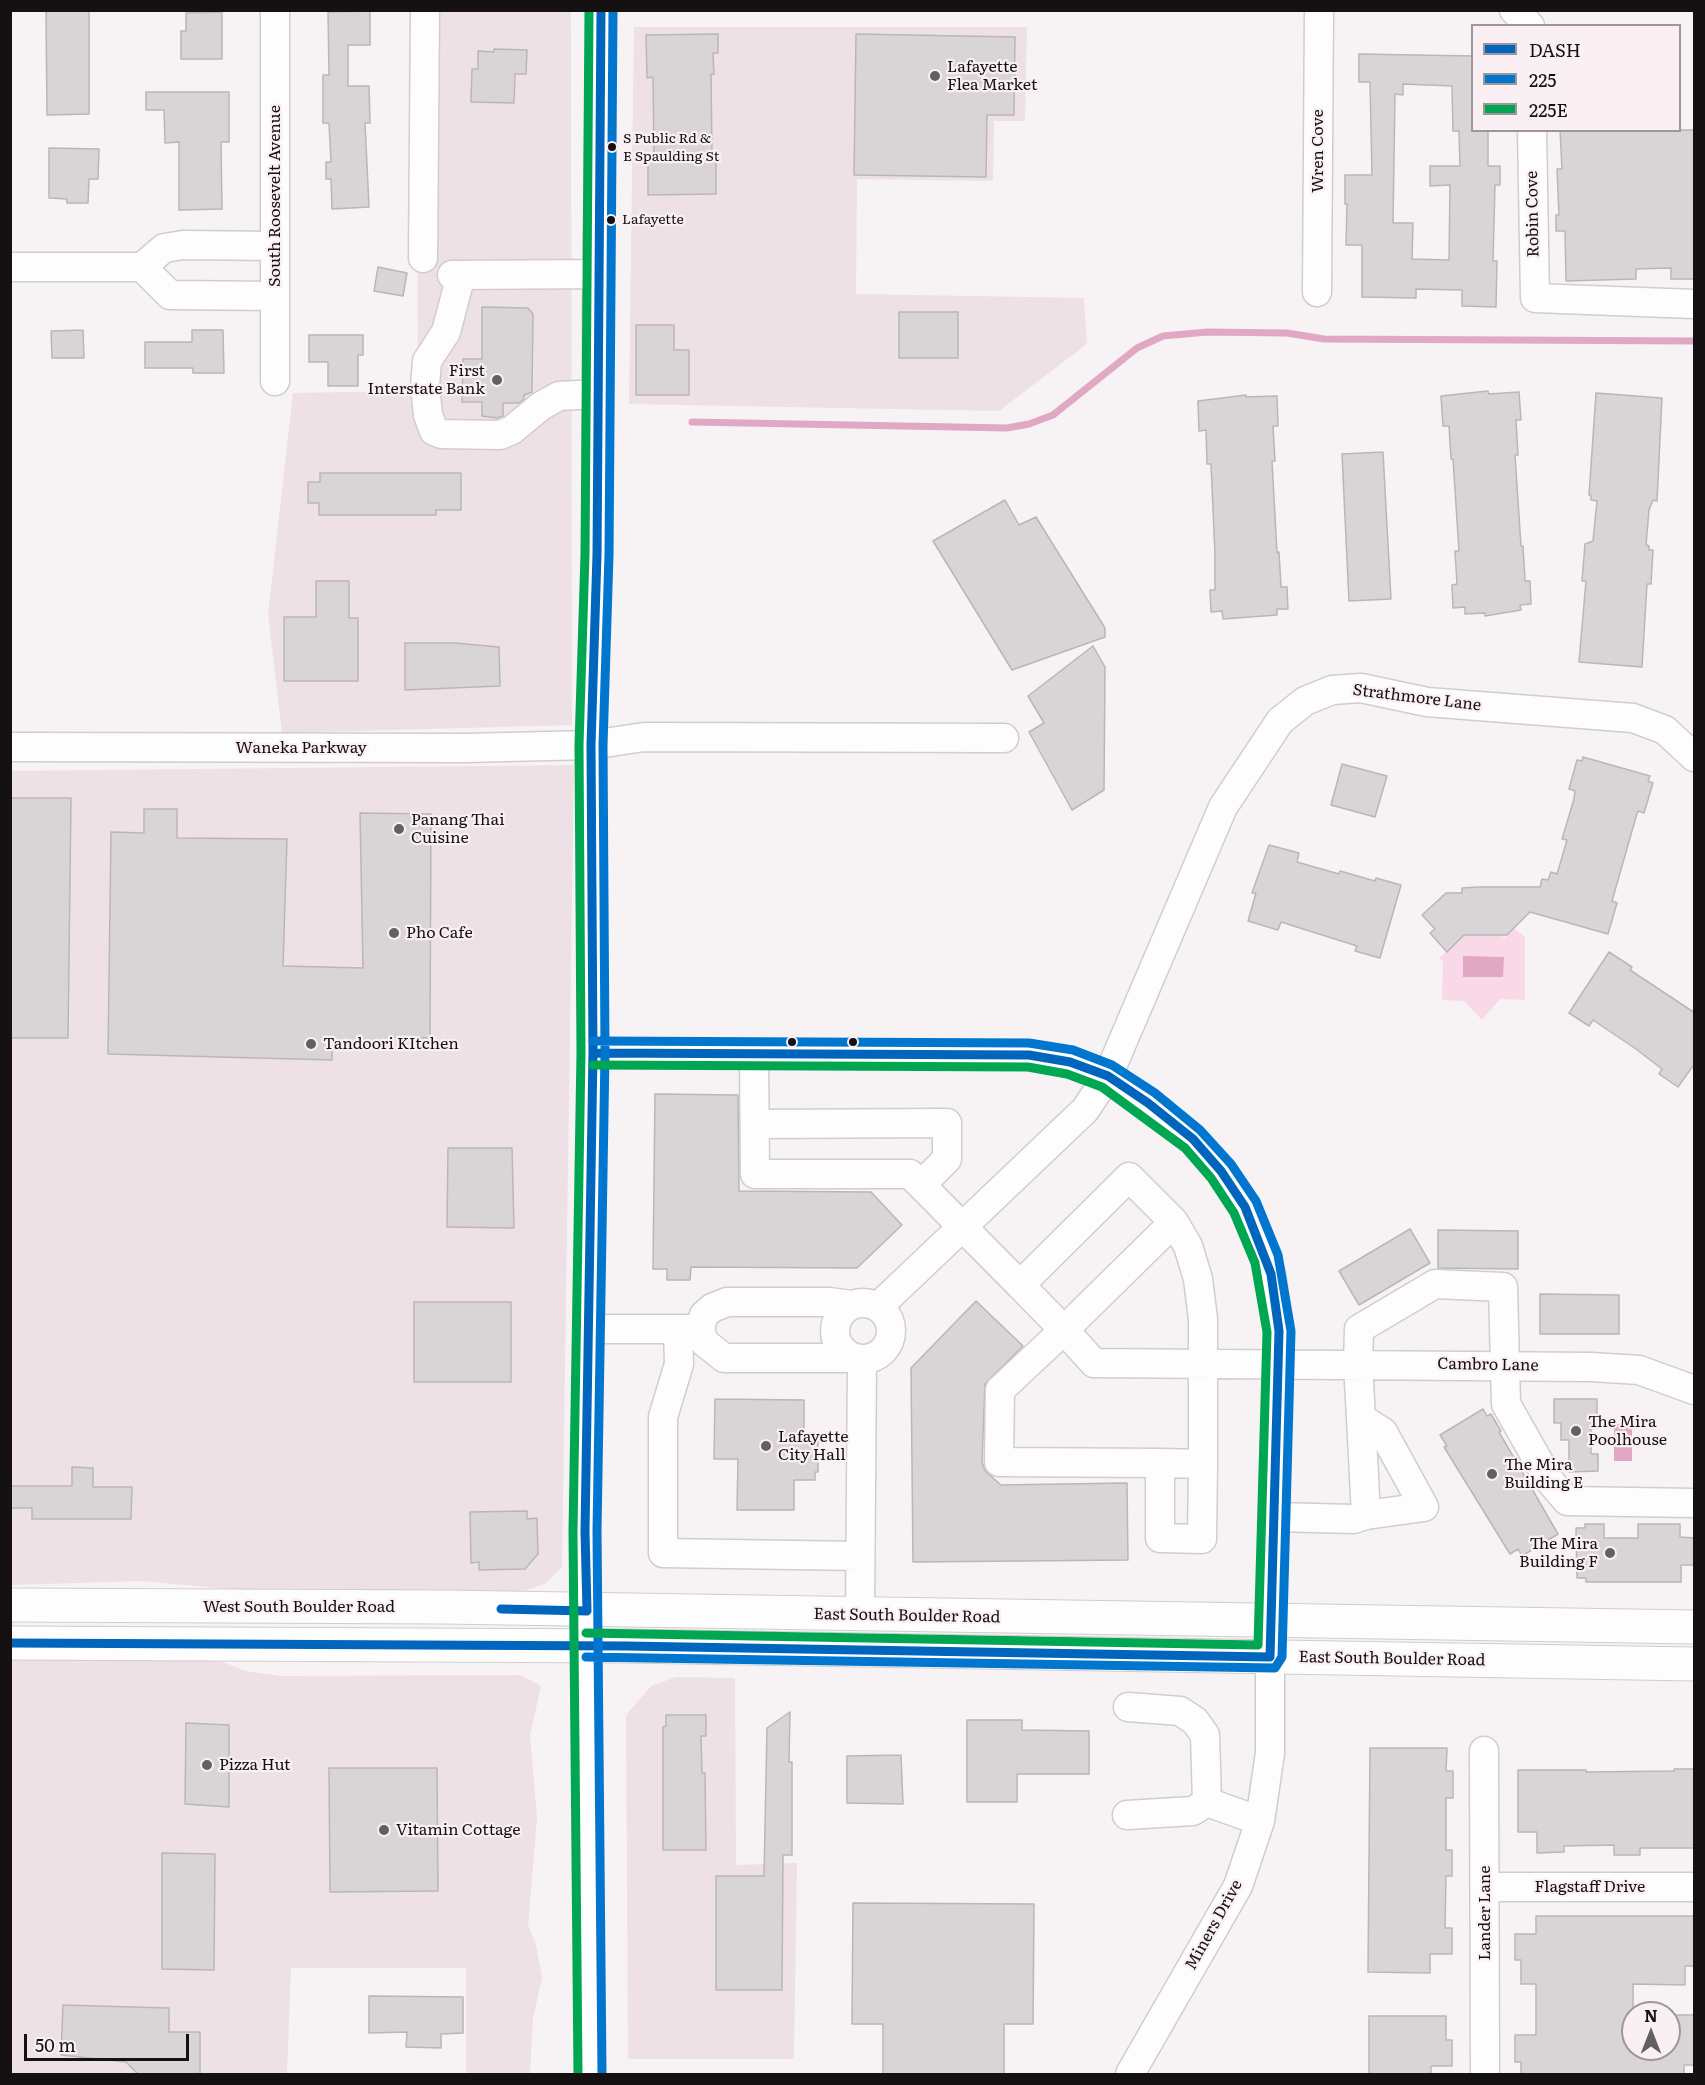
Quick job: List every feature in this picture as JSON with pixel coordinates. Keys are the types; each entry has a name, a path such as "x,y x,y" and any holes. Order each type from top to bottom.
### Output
{"main road":[{"name":"West South Boulder Road","path":"10,1605 587,1611"},
{"name":"East South Boulder Road","path":"587,1611 1695,1627"},
{"path":"10,1643 586,1645"},
{"name":"East South Boulder Road","path":"586,1645 1695,1664"}],"street":[{"name":"South Roosevelt Avenue","path":"275,10 275,381"},
{"path":"423,258 425,10"},
{"path":"590,2074 585,1531 593,1053 591,745 597,555 597,274 601,10"},
{"name":"Wren Cove","path":"1317,292 1319,10"},
{"path":"1514,10 1528,24"},
{"name":"Robin Cove","path":"1532,132 1535,298 1695,304"},
{"path":"10,267 142,267 164,248 183,245 275,246"},
{"path":"142,267 170,295 275,296"},
{"path":"597,274 457,275 446,332 428,361 425,386 428,414 434,431 441,434 500,435 512,430 541,406 559,396 597,394"},
{"name":"Strathmore Lane","path":"865,1306 963,1228 1084,1110 1108,1076 1223,807 1280,721 1305,701 1332,690 1361,688 1427,702 1633,718 1665,730 1695,757"},
{"name":"Waneka Parkway","path":"10,747 464,748 591,745 644,737 1004,738"},
{"name":"Miners Drive","path":"593,1053 1029,1055 1070,1062 1108,1076 1148,1103 1193,1139 1221,1171 1245,1208 1271,1274 1279,1331 1270,1657 1270,1753 1260,1821 1238,1886 1130,2074"},
{"path":"754,1054 755,1174 910,1174 921,1185 946,1159 946,1123 755,1124"},
{"path":"1020,1285 1129,1177 1174,1222 1188,1246 1198,1279 1203,1319 1202,1539 1160,1538 1160,1463"},
{"name":"Cambro Lane","path":"921,1185 1094,1363 1504,1365 1639,1370 1695,1390"},
{"path":"1174,1222 1000,1390 999,1462 1203,1464"},
{"path":"1366,1515 1358,1364 1359,1329 1435,1284 1503,1287 1506,1404 1549,1480 1567,1501 1695,1503"},
{"path":"588,1329 689,1329 724,1358 858,1358 880,1354 891,1339 890,1321 865,1306 829,1302 727,1302 712,1308 689,1329 663,1417 663,1553 860,1556"},
{"path":"858,1358 839,1345 835,1327 844,1310 865,1306"},
{"path":"858,1358 860,1615"},
{"path":"1275,1518 1353,1519 1424,1507 1383,1432 1361,1418"},
{"path":"1128,1707 1180,1711 1196,1721 1205,1735 1207,1802"},
{"name":"Lander Lane","path":"1485,1751 1485,2074"},
{"path":"1207,1802 1260,1821"},
{"path":"1127,1815 1193,1811 1207,1802"},
{"name":"Flagstaff Drive","path":"1485,1887 1695,1887"}],"shaded area":[{"path":"416,11 571,11 572,725 282,733 268,614 293,393 418,391"},
{"path":"634,27 1027,27 1025,121 994,121 993,181 857,179 856,294 1084,298 1087,344 999,411 629,404"},
{"path":"574,765 562,1567 545,1584 523,1591 227,1589 142,1581 11,1585 10,771"},
{"path":"1481,921 1488,921 1504,938 1514,928 1525,937 1525,1000 1500,999 1482,1020 1464,1001 1442,1000 1443,961 1439,958 1464,935 1480,935"},
{"path":"1463,956 1504,957 1503,977 1463,977"},
{"path":"1614,1424 1632,1424 1632,1461 1614,1461"},
{"path":"11,1658 213,1658 245,1671 280,1676 520,1675 541,1686 530,1735 537,1818 528,1925 536,1944 542,1978 533,2018 530,2074 466,2074 466,1968 291,1968 287,2074 11,2074"},
{"path":"676,1677 735,1678 736,1865 797,1863 794,2059 628,2059 626,1715 651,1686"}],"building":[{"path":"89,10 89,114 47,115 46,12"},
{"path":"370,11 370,45 348,45 348,86 369,86 370,123 365,123 369,207 332,209 331,179 326,179 326,162 331,162 329,123 323,123 323,75 329,75 328,12"},
{"path":"222,12 222,59 181,59 181,31 186,31 186,13"},
{"path":"718,34 718,53 713,53 714,74 711,74 712,153 716,157 716,194 648,195 648,156 654,156 653,77 647,78 646,35"},
{"name":"Lafayette Flea Market","path":"856,34 1015,37 1014,115 987,115 986,177 854,175"},
{"path":"494,49 527,50 526,74 515,74 514,103 471,102 472,69 478,69 478,51 494,52"},
{"path":"1359,54 1471,56 1471,132 1488,132 1488,166 1500,166 1500,185 1495,185 1493,261 1497,261 1496,307 1462,306 1462,290 1416,289 1416,298 1362,297 1362,245 1346,245 1345,175 1372,175 1370,82 1359,82","holes":["1403,84 1452,86 1453,131 1459,131 1460,166 1430,166 1430,186 1450,185 1449,260 1412,259 1413,223 1393,223 1395,94 1403,95"]},
{"path":"146,92 229,92 229,142 221,142 222,209 179,210 179,142 165,143 164,110 146,110"},
{"path":"1695,130 1695,279 1671,279 1671,268 1636,269 1636,279 1566,281 1565,231 1556,231 1556,215 1559,215 1557,169 1562,169 1560,132"},
{"path":"49,148 99,149 98,179 89,179 88,203 67,203 67,199 49,198"},
{"path":"378,267 407,273 403,296 374,291"},
{"name":"First Interstate Bank","path":"482,307 528,308 533,314 532,392 524,395 524,399 519,403 503,403 503,416 497,418 482,416 482,402 462,402 463,359 482,359"},
{"path":"899,312 958,312 958,358 899,358"},
{"path":"636,325 674,325 674,350 689,350 689,395 636,395"},
{"path":"83,330 84,358 52,358 51,331"},
{"path":"192,330 223,330 224,373 193,373 193,368 145,368 145,342 192,342"},
{"path":"309,335 363,335 363,355 358,355 358,386 328,386 328,362 309,362"},
{"path":"1488,391 1489,394 1519,392 1521,420 1516,420 1518,455 1515,455 1521,546 1523,546 1525,581 1530,581 1531,604 1520,605 1521,610 1485,616 1485,613 1465,614 1465,607 1453,608 1452,585 1457,584 1455,551 1459,551 1453,459 1451,459 1449,426 1443,426 1441,396"},
{"path":"1596,393 1662,398 1657,501 1653,500 1649,510 1646,545 1649,546 1649,550 1653,550 1651,584 1647,584 1642,667 1579,662 1586,581 1582,581 1585,544 1593,541 1597,501 1591,500 1591,495 1589,495"},
{"path":"1246,395 1246,397 1277,396 1278,426 1273,426 1275,461 1272,461 1277,553 1279,552 1281,587 1287,587 1288,609 1277,609 1277,615 1223,619 1222,611 1211,612 1210,590 1215,590 1215,555 1211,464 1207,464 1206,430 1199,431 1198,401"},
{"path":"1383,452 1391,599 1349,601 1342,454"},
{"path":"320,473 461,473 461,510 436,510 436,515 319,515 319,503 308,503 308,482 320,482"},
{"path":"1005,500 1019,525 1036,517 1105,628 1105,637 1012,670 933,541"},
{"path":"316,581 349,581 349,618 358,618 358,681 284,681 284,617 316,617"},
{"path":"405,643 455,643 499,647 500,686 405,690"},
{"path":"1093,646 1105,667 1104,790 1072,810 1029,732 1044,723 1028,696"},
{"path":"1583,757 1650,776 1648,781 1653,783 1644,813 1638,811 1636,817 1612,901 1617,903 1608,934 1530,912 1507,935 1464,935 1447,952 1430,933 1435,929 1422,915 1446,893 1462,893 1462,888 1540,887 1542,879 1548,880 1551,872 1557,874 1567,840 1562,839 1574,799 1575,791 1569,789 1577,760 1582,761"},
{"path":"1342,764 1387,776 1375,817 1331,805"},
{"path":"10,798 71,798 68,1038 10,1038"},
{"path":"144,809 177,809 177,838 287,839 283,966 363,968 360,813 431,814 430,1038 389,1037 389,1048 332,1047 332,1060 108,1054 111,832 144,833"},
{"path":"1269,845 1299,853 1297,862 1339,874 1340,871 1375,881 1376,878 1401,885 1380,958 1355,951 1357,946 1281,922 1278,930 1248,921 1256,893 1252,893"},
{"path":"1609,952 1632,967 1630,970 1695,1013 1695,1063 1678,1087 1659,1074 1662,1069 1636,1049 1593,1020 1589,1026 1569,1013"},
{"path":"655,1094 738,1095 739,1191 871,1192 902,1225 857,1268 691,1267 690,1280 667,1280 667,1269 653,1269"},
{"path":"448,1148 512,1148 514,1228 447,1227"},
{"path":"1410,1229 1430,1263 1359,1305 1339,1271"},
{"path":"1438,1230 1518,1231 1518,1269 1438,1268"},
{"path":"1540,1294 1619,1295 1619,1334 1540,1334"},
{"path":"976,1301 1023,1346 985,1384 982,1462 985,1471 1001,1485 1127,1483 1128,1560 913,1562 911,1368"},
{"path":"414,1302 511,1302 511,1382 414,1382"},
{"name":"Lafayette City Hall","path":"715,1399 804,1400 804,1433 818,1433 818,1472 815,1472 815,1480 794,1480 794,1510 737,1510 738,1459 714,1459"},
{"name":"The Mira Poolhouse","path":"1554,1399 1597,1399 1597,1421 1591,1422 1591,1454 1598,1454 1598,1471 1569,1472 1569,1440 1561,1440 1561,1423 1554,1423"},
{"name":"The Mira Building E","path":"1483,1409 1487,1416 1491,1414 1558,1534 1522,1556 1518,1549 1510,1554 1444,1447 1447,1446 1440,1435"},
{"path":"72,1467 93,1468 93,1487 132,1487 131,1519 32,1519 32,1508 10,1508 10,1486 72,1486"},
{"path":"527,1511 527,1519 537,1518 538,1554 525,1569 479,1570 479,1562 471,1563 470,1512"},
{"path":"1585,1524 1604,1524 1604,1538 1638,1538 1638,1524 1680,1524 1680,1537 1695,1538 1695,1565 1681,1565 1681,1582 1586,1582 1586,1578 1577,1578 1576,1528 1585,1528"},
{"path":"790,1712 792,1855 783,1855 782,1990 716,1990 716,1876 764,1876 767,1728"},
{"path":"666,1715 706,1715 706,1736 701,1736 702,1773 705,1773 706,1850 663,1850 663,1727 666,1726"},
{"path":"967,1720 1022,1720 1022,1730 1089,1731 1089,1774 1017,1774 1017,1802 967,1802"},
{"name":"Pizza Hut","path":"186,1723 229,1725 229,1807 185,1804"},
{"path":"1370,1748 1447,1748 1446,1771 1453,1771 1453,1798 1446,1798 1446,1850 1452,1850 1452,1876 1446,1876 1445,1928 1452,1928 1452,1954 1430,1954 1430,1973 1368,1972"},
{"path":"901,1755 903,1804 847,1803 847,1756"},
{"name":"Vitamin Cottage","path":"329,1768 437,1768 438,1891 330,1892"},
{"path":"1674,1769 1695,1769 1695,1848 1640,1848 1640,1855 1614,1855 1614,1845 1564,1846 1564,1852 1537,1853 1537,1832 1518,1832 1518,1770 1586,1770 1586,1772 1674,1771"},
{"path":"162,1853 215,1854 214,1970 162,1969"},
{"path":"853,1903 1034,1904 1033,2024 1004,2024 1004,2074 883,2074 883,2024 852,2024"},
{"path":"1536,1916 1695,1916 1695,1966 1685,1966 1685,1985 1633,1984 1633,2001 1621,2001 1621,2061 1681,2061 1681,2015 1695,2015 1695,2065 1684,2065 1684,2074 1521,2074 1521,2062 1515,2062 1515,2035 1536,2035 1536,1984 1521,1984 1521,1960 1515,1960 1515,1934 1536,1934"},
{"path":"369,1996 463,1997 463,2033 441,2034 441,2048 406,2047 407,2032 369,2033"},
{"path":"63,2005 169,2008 169,2032 200,2032 200,2074 138,2074 126,2062 61,2055"},
{"path":"1369,2016 1446,2016 1446,2040 1452,2040 1452,2066 1431,2066 1431,2074 1369,2074"}],"waterway":[{"path":"692,422 1007,428 1029,424 1053,415 1137,348 1163,336 1208,332 1287,333 1324,339 1694,341"}],"transit line":[{"name":"225E","path":"578,2074 573,1531 581,1053 579,745 585,555 589,10"},
{"name":"DASH","path":"501,1609 587,1611 585,1531 593,1053 591,745 597,555 601,10"},
{"name":"225","path":"602,2074 597,1531 605,1053 603,745 609,555 613,10"},
{"name":"225","path":"586,1657 1275,1668 1282,1657 1291,1331 1278,1255 1256,1201 1231,1164 1200,1130 1155,1093 1112,1065 1073,1050 1029,1043 593,1041"},
{"name":"DASH","path":"10,1643 626,1646 1270,1657 1279,1331 1271,1274 1245,1207 1221,1171 1193,1139 1148,1103 1108,1076 1070,1062 1029,1055 593,1053"},
{"name":"225E","path":"586,1633 1258,1645 1267,1332 1255,1263 1234,1213 1211,1178 1185,1148 1102,1087 1067,1074 1028,1067 593,1065"}],"place":[{"name":"Lafayette Flea Market","path":"935,76"},
{"name":"S Public Rd & E Spaulding St","path":"612,147"},
{"name":"Lafayette","path":"611,220"},
{"name":"First Interstate Bank","path":"497,380"},
{"name":"Panang Thai Cuisine","path":"399,829"},
{"name":"Pho Cafe","path":"394,933"},
{"name":"Tandoori KItchen","path":"311,1044"},
{"name":"The Mira Poolhouse","path":"1576,1431"},
{"name":"Lafayette City Hall","path":"766,1446"},
{"name":"The Mira Building E","path":"1492,1474"},
{"name":"The Mira Building F","path":"1610,1553"},
{"name":"Pizza Hut","path":"207,1765"},
{"name":"Vitamin Cottage","path":"384,1830"}]}
